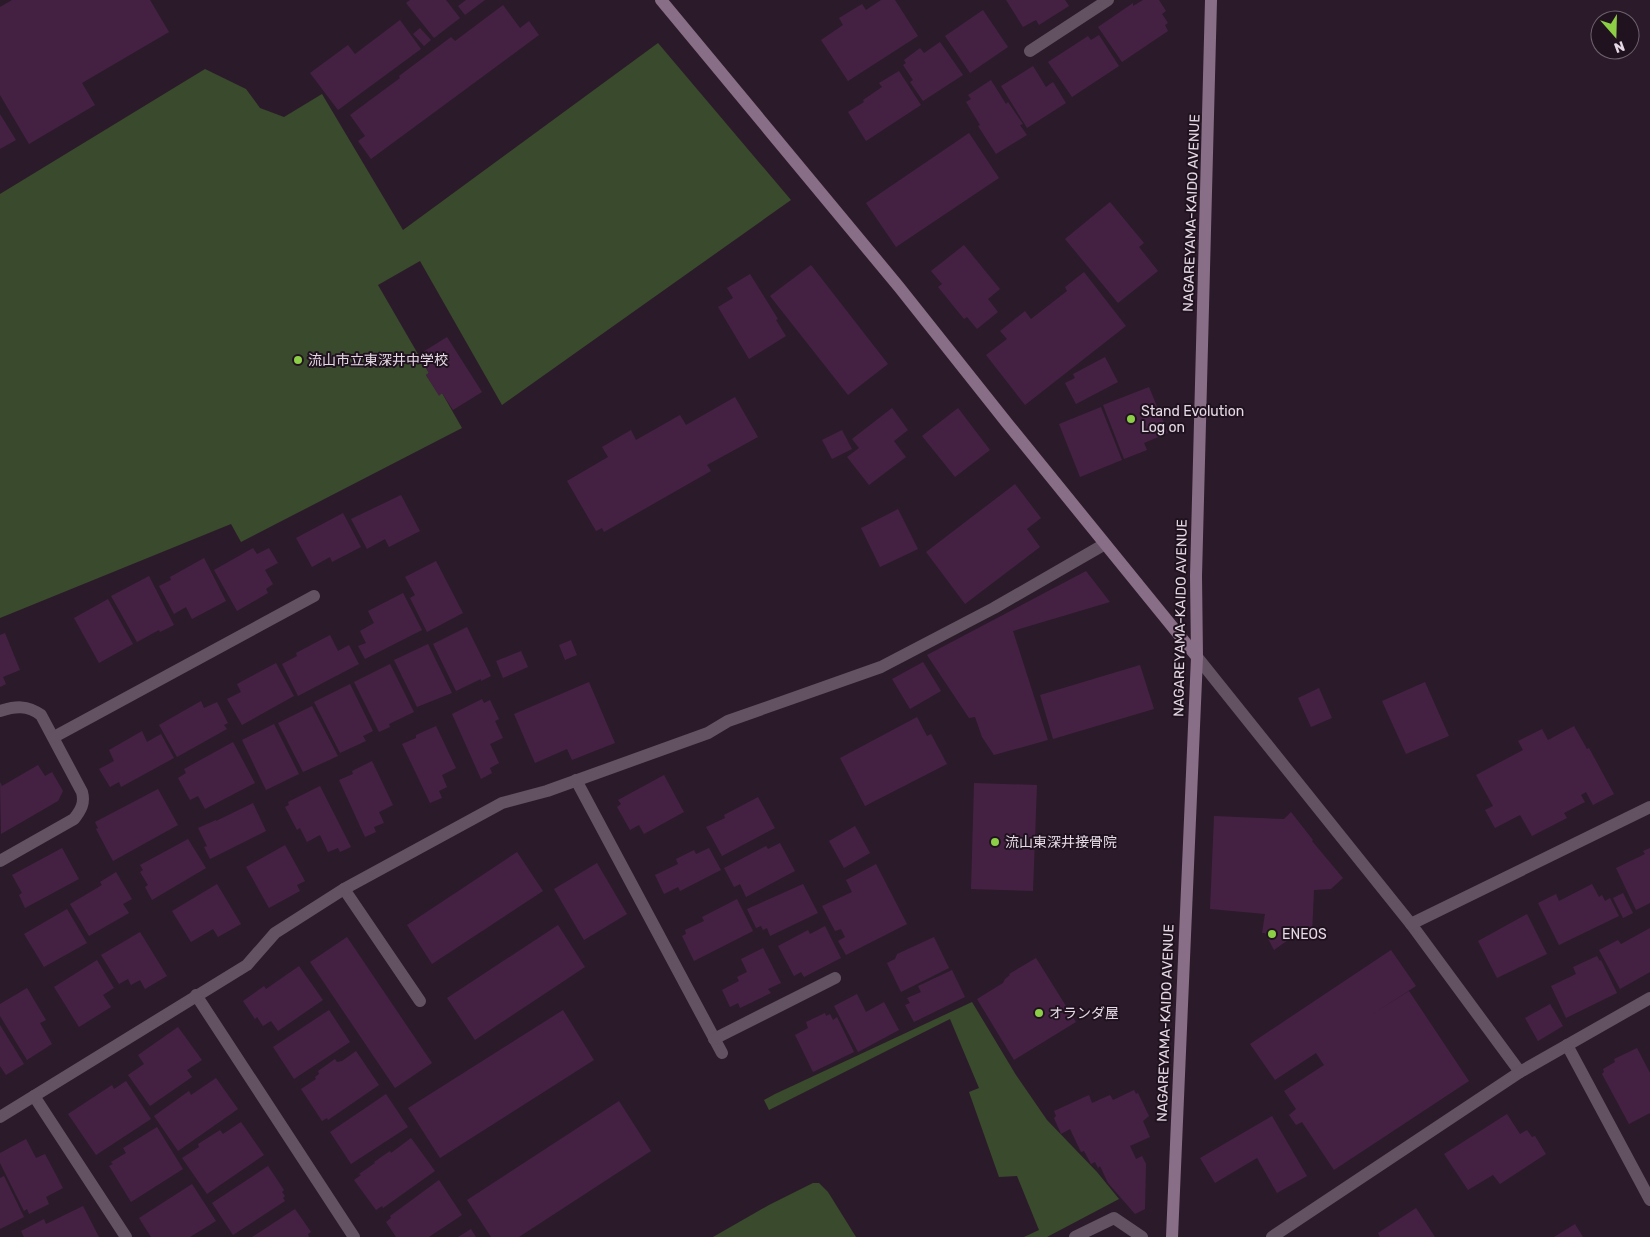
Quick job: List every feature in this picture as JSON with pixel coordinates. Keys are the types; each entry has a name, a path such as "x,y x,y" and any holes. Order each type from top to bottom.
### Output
{"street":[{"path":"661,0 899,286 1411,924 1520,1072"},
{"path":"1030,51 1108,0"},
{"name":"NAGAREYAMA-KAIDO AVENUE","path":"1172,1237 1196,658 1196,576 1211,0"},
{"path":"0,1117 247,965 275,933 344,889 502,803 546,791 708,732 728,721 881,668 994,608 1105,544"},
{"path":"54,738 314,596"},
{"path":"0,711 13,707 24,707 33,709 41,715 82,792 84,800 81,810 74,819 0,861"},
{"path":"576,780 722,1053"},
{"path":"1411,924 1650,807"},
{"path":"344,889 420,1001"},
{"path":"714,1039 835,978"},
{"path":"196,995 354,1237"},
{"path":"1272,1237 1520,1072 1650,998"},
{"path":"1567,1046 1650,1200"},
{"path":"34,1096 126,1237"},
{"path":"1075,1237 1114,1218 1142,1237"}],"green space":[{"name":"流山市立東深井中学校","path":"658,43 791,200 502,405 420,261 378,285 429,373 426,375 439,395 442,393 462,428 241,542 231,524 0,618 0,194 205,69 246,89 260,108 284,117 322,94 403,230"},
{"path":"972,1002 1016,1075 1047,1120 1097,1172 1119,1199 1047,1237 1024,1237 1039,1230 1017,1176 999,1177 969,1092 979,1088 950,1019 769,1110 764,1100"},
{"path":"813,1183 819,1183 828,1192 856,1237 713,1237 769,1205"}],"building":[{"path":"12,0 150,0 169,32 82,83 95,105 29,144 0,95 0,7"},
{"path":"410,0 446,0 460,18 434,38 406,3"},
{"path":"466,0 485,0 465,15 458,6"},
{"path":"881,0 895,0 918,36 848,81 821,40 843,25 839,18 862,4 866,10"},
{"path":"1006,0 1065,0 1069,6 1039,25 1036,20 1023,27"},
{"path":"1143,0 1159,0 1166,11 1162,14 1168,23 1165,25 1168,31 1122,62 1098,27 1133,3 1133,6"},
{"path":"503,5 520,28 529,21 539,35 371,159 358,141 365,136 350,115 451,37 455,41"},
{"path":"983,10 1008,47 970,73 945,36"},
{"path":"400,20 421,49 338,110 310,73 348,45 355,54"},
{"path":"420,28 431,40 424,46 413,34"},
{"path":"1099,35 1119,66 1072,97 1048,62 1088,36 1091,40"},
{"path":"940,42 963,75 923,101 910,82 913,80 903,65 906,63 904,60 920,48 924,53"},
{"path":"1033,66 1046,87 1053,82 1066,103 1027,128 1001,86"},
{"path":"899,71 921,105 866,141 848,112 882,87 879,83"},
{"path":"991,80 1006,104 1008,102 1023,124 1020,125 1027,135 996,154 978,126 980,125 966,102 971,99 968,95"},
{"path":"0,114 16,140 0,149"},
{"path":"969,133 999,178 896,247 866,203"},
{"path":"1110,202 1144,243 1139,247 1158,271 1118,303 1065,239"},
{"path":"964,245 1000,289 988,299 998,312 977,329 967,317 964,319 938,287 942,284 931,271"},
{"path":"811,265 888,364 848,395 770,296"},
{"path":"1084,272 1126,326 1025,405 986,355 1007,339 1000,331 1025,311 1031,319 1067,291 1065,287"},
{"path":"750,274 778,319 776,320 786,336 749,359 718,307 733,298 727,288"},
{"path":"447,337 482,392 453,410 442,393 439,396 426,375 429,373 418,355"},
{"path":"1105,357 1118,382 1076,404 1065,383 1075,378 1073,374"},
{"path":"1149,387 1168,433 1144,443 1147,450 1124,459 1103,405"},
{"path":"735,397 758,437 707,465 711,471 604,532 602,528 596,531 567,481 608,457 602,447 631,430 636,440 680,415 686,425"},
{"path":"1101,407 1122,460 1080,477 1059,424"},
{"path":"892,408 908,430 894,441 906,457 869,485 847,457 859,448 852,439"},
{"path":"958,408 990,450 955,477 922,436"},
{"path":"842,430 852,449 832,459 822,440"},
{"path":"1015,484 1041,518 1027,529 1040,547 965,604 926,552"},
{"path":"401,495 420,531 389,547 385,539 367,549 351,519"},
{"path":"898,509 918,549 880,567 861,528"},
{"path":"343,513 361,547 332,562 330,557 312,567 296,538"},
{"path":"253,548 257,554 269,548 278,563 265,570 273,584 266,589 268,593 237,611 214,570"},
{"path":"204,558 226,601 192,619 186,607 174,614 159,586 171,580 170,577"},
{"path":"436,561 463,613 427,632 410,598 415,595 405,577"},
{"path":"1086,571 1110,602 1013,631 1048,740 994,755 982,737 975,717 969,718 927,655"},
{"path":"149,576 174,625 160,632 159,630 137,642 111,596"},
{"path":"403,593 422,630 365,659 358,646 366,643 360,631 374,623 368,611"},
{"path":"108,599 133,644 99,663 74,618"},
{"path":"467,627 491,676 456,691 433,644"},
{"path":"5,633 20,670 3,677 6,684 0,687 0,635"},
{"path":"330,635 338,651 349,645 359,664 298,696 282,664 297,656 296,653"},
{"path":"571,640 577,655 565,660 559,645"},
{"path":"428,644 452,693 417,707 394,660"},
{"path":"521,651 528,667 503,678 496,661"},
{"path":"923,662 941,691 910,709 892,679"},
{"path":"276,663 294,696 242,725 227,699 241,692 237,684"},
{"path":"390,664 414,712 389,724 390,727 379,732 354,682"},
{"path":"1140,665 1154,709 1053,739 1040,695"},
{"path":"589,682 615,743 572,760 567,749 535,763 514,714"},
{"path":"1425,682 1449,736 1406,754 1382,701"},
{"path":"350,684 373,731 363,736 366,741 340,753 314,702"},
{"path":"1319,688 1332,718 1311,727 1298,698"},
{"path":"482,699 484,703 490,700 499,719 495,721 503,738 490,744 499,763 490,768 492,773 481,779 452,714"},
{"path":"201,701 204,708 217,702 228,723 224,725 227,729 177,757 159,725"},
{"path":"312,706 338,756 303,772 278,723"},
{"path":"917,717 927,736 931,734 947,764 865,806 840,758"},
{"path":"274,724 299,774 266,790 242,740"},
{"path":"436,726 456,768 442,775 447,787 439,791 442,798 430,803 402,744"},
{"path":"1574,726 1587,749 1589,748 1614,794 1593,805 1586,792 1581,795 1585,802 1564,813 1567,818 1532,836 1520,815 1495,828 1485,810 1493,806 1476,775 1523,750 1518,741 1542,729 1548,740"},
{"path":"142,731 147,742 161,734 174,758 121,787 119,782 110,787 99,769 114,761 109,750"},
{"path":"233,742 255,783 205,809 198,796 190,800 178,778 186,773 184,769"},
{"path":"372,761 393,805 379,812 384,823 374,827 376,832 365,837 339,780 353,774 352,771"},
{"path":"38,765 45,776 52,772 63,791 58,801 1,834 0,782 2,786"},
{"path":"664,775 684,812 644,834 639,825 630,830 617,807 621,804 618,800"},
{"path":"974,783 1037,785 1033,891 971,889"},
{"path":"320,786 351,847 340,852 338,848 328,852 320,835 307,842 300,828 297,830 285,807 289,805 288,802"},
{"path":"158,789 178,825 113,861 96,829 98,828 95,822"},
{"path":"758,797 775,828 722,856 706,827 725,818 724,815"},
{"path":"253,803 266,831 210,859 204,847 207,846 198,828"},
{"path":"1291,812 1343,878 1331,889 1314,890 1312,935 1295,935 1274,950 1265,933 1262,933 1265,914 1210,909 1214,816 1284,819"},
{"path":"855,826 870,853 844,868 829,841"},
{"path":"188,839 206,868 152,900 145,887 148,885 140,872 143,870 140,865"},
{"path":"780,843 795,871 746,897 740,884 734,887 724,868 766,846 768,849"},
{"path":"285,845 305,881 297,885 300,891 269,908 246,867"},
{"path":"62,848 79,879 25,908 19,895 22,893 12,875"},
{"path":"709,848 721,870 680,891 678,887 664,894 655,875 678,864 676,859 694,850 696,854"},
{"path":"1650,848 1650,903 1636,910 1616,868 1645,854 1643,851"},
{"path":"517,852 543,891 432,964 407,925"},
{"path":"597,863 627,914 584,940 554,889"},
{"path":"876,864 907,924 846,955 838,941 845,937 841,929 835,931 822,906 852,892 846,880"},
{"path":"116,872 132,899 123,904 129,913 89,936 70,904 102,885 100,882"},
{"path":"217,884 241,924 218,937 213,929 191,942 172,911"},
{"path":"803,884 818,913 770,936 767,928 763,930 761,926 756,928 747,909"},
{"path":"1592,884 1599,897 1602,895 1605,901 1610,898 1619,916 1559,945 1538,903 1556,894 1559,901"},
{"path":"1623,893 1633,913 1623,918 1613,898"},
{"path":"737,899 753,931 694,961 682,936 686,934 685,930 704,921 702,917"},
{"path":"67,909 87,943 44,967 24,934"},
{"path":"1527,914 1547,954 1497,978 1478,941"},
{"path":"558,925 585,967 475,1040 447,998"},
{"path":"825,926 841,958 804,977 801,972 794,976 778,946 808,930 810,934"},
{"path":"1650,928 1650,972 1620,989 1599,950 1618,940 1621,944"},
{"path":"140,932 167,976 145,989 140,980 131,985 128,979 119,984 101,955"},
{"path":"347,937 432,1063 395,1088 310,962"},
{"path":"934,937 949,968 901,992 887,963 895,959 897,954"},
{"path":"763,948 781,983 768,989 771,993 740,1008 738,1003 730,1007 722,990 739,981 737,977 747,972 741,959"},
{"path":"1391,950 1416,986 1371,1015 1409,991 1469,1081 1334,1170 1302,1122 1296,1125 1289,1115 1296,1109 1284,1091 1324,1065 1316,1053 1275,1080 1250,1044"},
{"path":"1597,956 1601,960 1617,993 1566,1018 1551,986 1576,974 1573,967"},
{"path":"1036,958 1076,1022 1014,1060 977,999 1003,983 1009,974"},
{"path":"97,960 114,988 103,995 111,1007 79,1027 54,987"},
{"path":"299,966 323,1000 278,1031 271,1021 263,1026 257,1017 255,1019 243,1001 264,986 266,989"},
{"path":"952,970 965,997 914,1022 905,1005 910,1003 907,998 921,992 918,986"},
{"path":"27,988 46,1020 40,1023 52,1044 27,1060 0,1016 0,1004"},
{"path":"857,994 866,1012 884,1002 899,1030 858,1052 834,1006"},
{"path":"1550,1004 1563,1026 1538,1041 1525,1018"},
{"path":"329,1010 350,1042 294,1079 273,1047"},
{"path":"563,1010 594,1060 440,1158 408,1108"},
{"path":"825,1013 826,1016 830,1014 833,1020 837,1017 854,1052 813,1072 795,1035 808,1028 806,1022"},
{"path":"0,1025 24,1064 6,1075 0,1066"},
{"path":"178,1027 202,1060 187,1070 192,1077 150,1106 128,1075 144,1064 138,1055"},
{"path":"1637,1048 1650,1073 1650,1113 1629,1124 1602,1074 1604,1072 1603,1069 1615,1062 1614,1059"},
{"path":"356,1051 379,1085 328,1120 327,1118 322,1121 301,1089 316,1079 315,1077 319,1074 318,1071 335,1059 337,1062 342,1061"},
{"path":"216,1078 238,1109 178,1151 154,1116 189,1091 191,1095"},
{"path":"126,1081 151,1119 96,1155 68,1114 112,1085 114,1089"},
{"path":"1134,1090 1136,1094 1138,1093 1149,1116 1143,1121 1150,1137 1130,1146 1136,1159 1142,1156 1146,1164 1145,1209 1135,1214 1108,1183 1100,1166 1098,1168 1095,1162 1091,1164 1084,1151 1081,1152 1070,1129 1061,1134 1054,1118 1056,1116 1054,1111 1089,1095 1092,1103 1110,1095 1113,1100"},
{"path":"386,1094 408,1127 351,1164 330,1132"},
{"path":"619,1101 651,1151 519,1237 491,1237 467,1200"},
{"path":"1507,1114 1520,1134 1527,1130 1532,1137 1535,1136 1546,1154 1500,1184 1493,1175 1468,1190 1444,1154"},
{"path":"1272,1116 1307,1176 1277,1193 1257,1158 1215,1183 1200,1158"},
{"path":"241,1122 264,1155 207,1194 182,1158 199,1147 198,1144 220,1130 223,1134"},
{"path":"157,1127 183,1169 131,1202 109,1166 113,1164 111,1162 126,1153 123,1148"},
{"path":"411,1138 435,1171 383,1208 382,1206 376,1210 354,1180 374,1162 390,1151 391,1153"},
{"path":"26,1139 36,1158 45,1154 63,1188 46,1197 49,1204 29,1214 27,1209 24,1211 0,1163 0,1153"},
{"path":"268,1166 284,1190 282,1192 285,1196 283,1198 285,1201 233,1235 212,1203"},
{"path":"4,1176 24,1217 0,1229 0,1178"},
{"path":"439,1180 462,1215 429,1237 396,1237 386,1222 391,1218 390,1216"},
{"path":"192,1184 216,1221 190,1237 151,1237 139,1218"},
{"path":"83,1206 99,1237 24,1237 21,1231 44,1219 46,1224"},
{"path":"1416,1208 1435,1237 1380,1237 1378,1233"},
{"path":"295,1209 311,1232 308,1234 309,1237 252,1237"},
{"path":"1575,1224 1583,1237 1554,1237"},
{"path":"471,1229 476,1237 458,1237"}],"place":[{"name":"流山市立東深井中学校","path":"298,360"},
{"name":"Stand Evolution Log on","path":"1131,419"},
{"name":"流山東深井接骨院","path":"995,842"},
{"name":"ENEOS","path":"1272,934"},
{"name":"オランダ屋","path":"1039,1013"}]}
